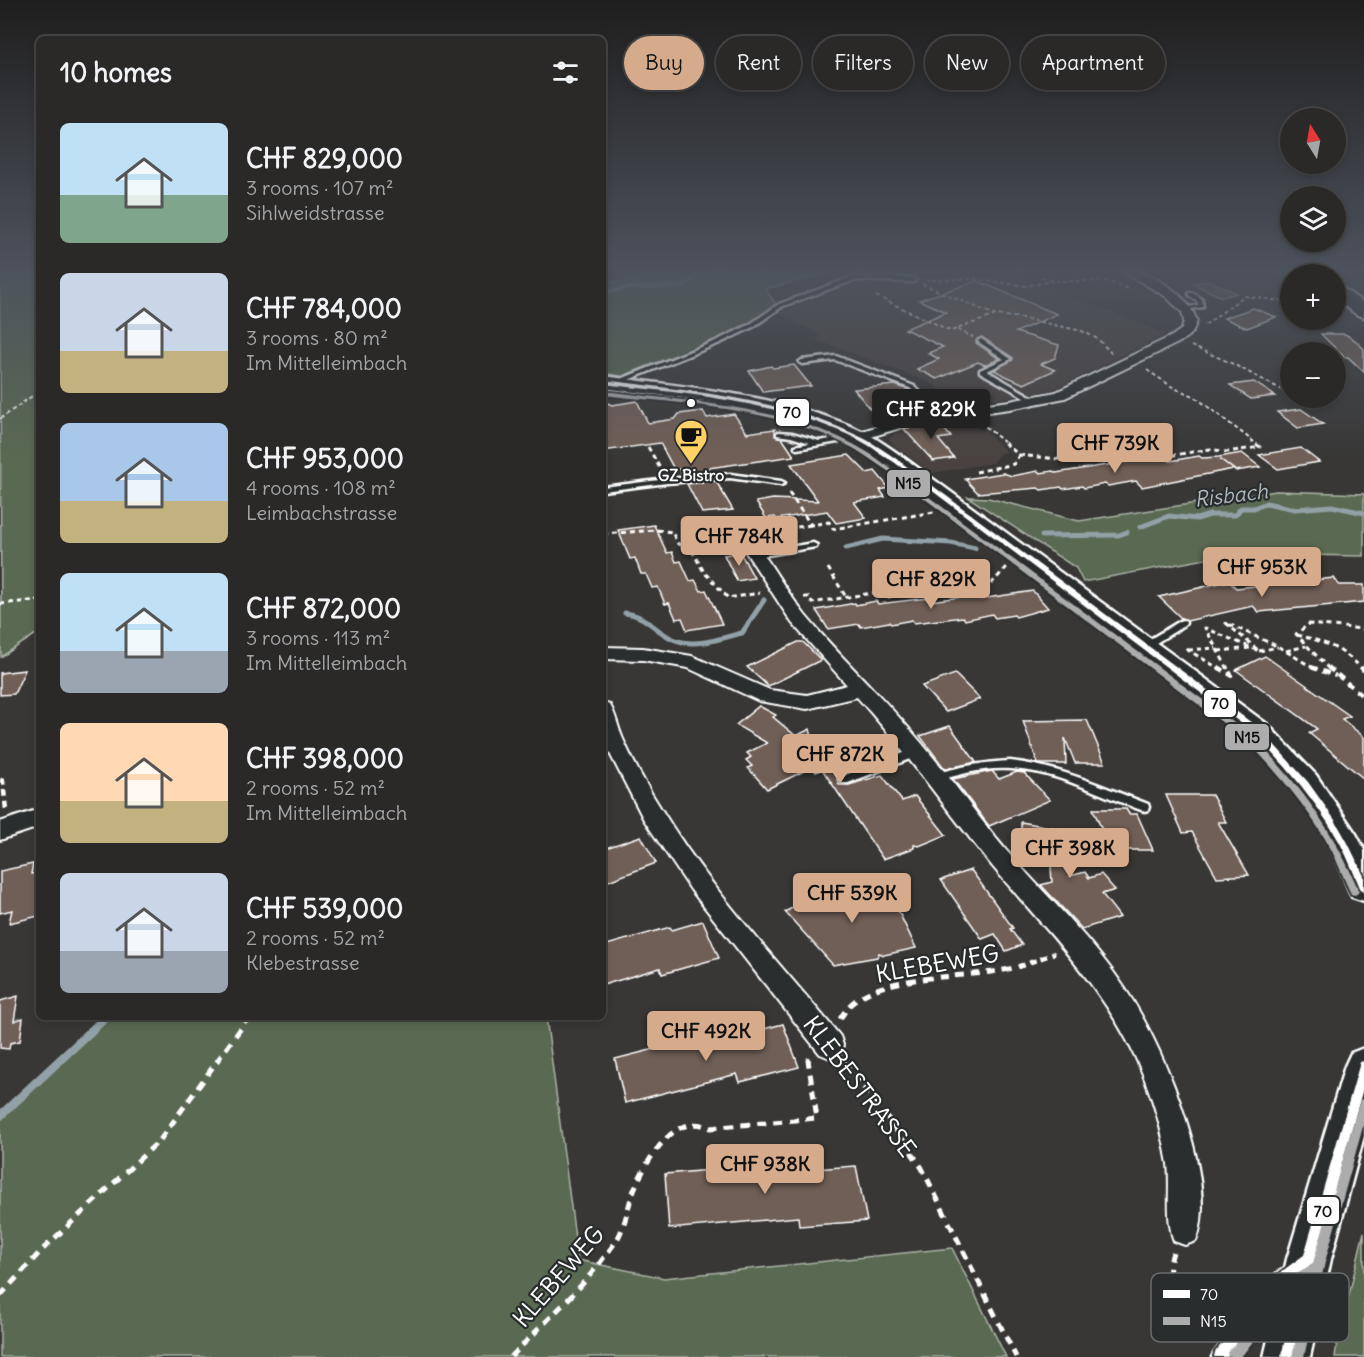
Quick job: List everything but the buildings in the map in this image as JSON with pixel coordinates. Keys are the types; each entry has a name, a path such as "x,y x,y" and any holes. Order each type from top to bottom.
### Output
{"street":[{"path":"858,437 920,417 1035,401 1068,392 1129,363 1183,332"},
{"path":"606,382 651,392 740,405 760,405 800,414 858,437 896,461 1153,641 1249,725 1287,762 1333,822 1364,887"},
{"path":"754,553 789,610 917,752 1000,859 1106,982 1145,1047 1174,1124 1187,1197 1185,1230"},
{"path":"606,653 643,654 692,662 766,696 807,702 860,689"},
{"name":"KLEBESTRASSE","path":"606,717 624,762 652,816 712,900 830,1046"},
{"path":"4,830 36,819"},
{"path":"1306,1273 1364,1066"},
{"path":"1287,1357 1290,1342"}],"lane":[{"path":"629,386 624,379 738,332"},
{"path":"981,341 1008,359 982,371 1035,401"},
{"path":"802,362 836,358 912,387 939,414"},
{"path":"779,434 821,443"},
{"path":"797,447 858,437"},
{"path":"724,466 730,477"},
{"path":"606,489 667,480 730,477 781,483"},
{"path":"754,553 813,545"},
{"path":"1153,641 1182,623"},
{"path":"844,780 917,752"},
{"path":"937,777 960,770 1011,765 1042,772 1144,807"},
{"path":"1289,1273 1309,1259"},
{"path":"1220,1357 1232,1342"}],"path":[{"path":"965,411 1019,455 1088,462 1147,455 1162,457 1210,449 1227,452 1260,447 1194,396 1174,388 1153,373 1109,353 1098,339 1085,332"},
{"path":"1182,335 1190,332"},
{"path":"1182,335 1280,389"},
{"path":"0,419 36,393"},
{"path":"648,447 667,480"},
{"path":"976,472 1014,464 1019,455"},
{"path":"781,483 811,525"},
{"path":"754,553 737,538 729,538 725,530 765,525 770,531 829,522 833,529 943,511"},
{"path":"606,534 656,530 672,532 678,544 690,547 704,572 728,598 770,592"},
{"path":"812,603 884,591 888,597 946,588 950,592 989,586 1012,562"},
{"path":"828,568 846,597"},
{"path":"0,604 36,600"},
{"path":"1259,651 1226,623 1279,647 1310,667 1336,676"},
{"path":"1296,634 1309,624 1364,628"},
{"path":"1188,650 1232,675 1205,628 1259,651 1279,647"},
{"path":"1296,634 1336,676 1364,697"},
{"path":"1296,634 1330,643 1352,656 1364,671"},
{"path":"1153,641 1188,650 1252,648"},
{"path":"1286,651 1306,646"},
{"path":"0,780 3,781 4,830"},
{"name":"KLEBEWEG","path":"830,1046 842,1012 862,995 905,983 1007,970 1076,945"},
{"path":"0,1296 42,1250 160,1140 247,1020"},
{"name":"KLEBESTRASSE","path":"830,1046 897,1129 931,1185 997,1326 1016,1357"},
{"name":"KLEBEWEG","path":"511,1357 605,1256 618,1238 646,1164 676,1130 690,1123 702,1124 710,1128 817,1119 810,1076"},
{"path":"1170,1273 1171,1255 1185,1230"}],"shaded area":[{"path":"815,332 1166,334 1057,388 955,405 933,384 815,339 822,336"},
{"path":"969,416 980,429 988,431 987,433 1007,452 1000,453 992,463 932,473 894,446 889,438 903,428"}],"green space":[{"path":"0,332 36,332 36,634 1,657"},
{"path":"606,332 731,332 722,337 622,376 606,373"},
{"path":"1276,491 1364,494 1364,556 1232,554 1083,582 1076,568 968,497 988,498 1079,521"},
{"path":"103,1020 546,1020 578,1260 664,1278 952,1248 1006,1357 0,1357 0,1116"},
{"path":"1364,1232 1364,1357 1335,1357 1338,1342 1349,1342 1349,1295"}],"waterway":[{"name":"Risbach","path":"1140,527 1169,516 1197,519 1210,515 1235,515 1241,508 1254,508 1266,503 1295,509 1332,506 1364,513"},
{"name":"Risbach","path":"1042,536 1119,535 1127,532"},
{"name":"Risbach","path":"846,548 883,539 951,543 975,548"},
{"name":"Risbach","path":"625,613 645,620 673,639 699,643 742,633 764,600"},
{"name":"Risbach","path":"0,1116 103,1020"}],"transit line":[{"name":"70","path":"606,382 765,405 827,424 877,448 1257,731 1290,766 1319,803 1344,843 1364,887"},
{"name":"N15","path":"606,393 699,404 765,415 827,434 868,455 1250,739 1311,809 1335,848 1354,891"},
{"name":"70","path":"1306,1273 1364,1066"},
{"name":"N15","path":"1317,1273 1364,1104"},
{"name":"70","path":"1289,1273 1309,1259"},
{"name":"N15","path":"1308,1273 1315,1268"},
{"name":"70","path":"1220,1357 1232,1342"},
{"name":"N15","path":"1233,1357 1245,1342"},
{"name":"70","path":"1287,1357 1290,1342"},
{"name":"N15","path":"1298,1357 1301,1342"}],"place":[{"name":"GZ Bistro","path":"691,465"}]}
